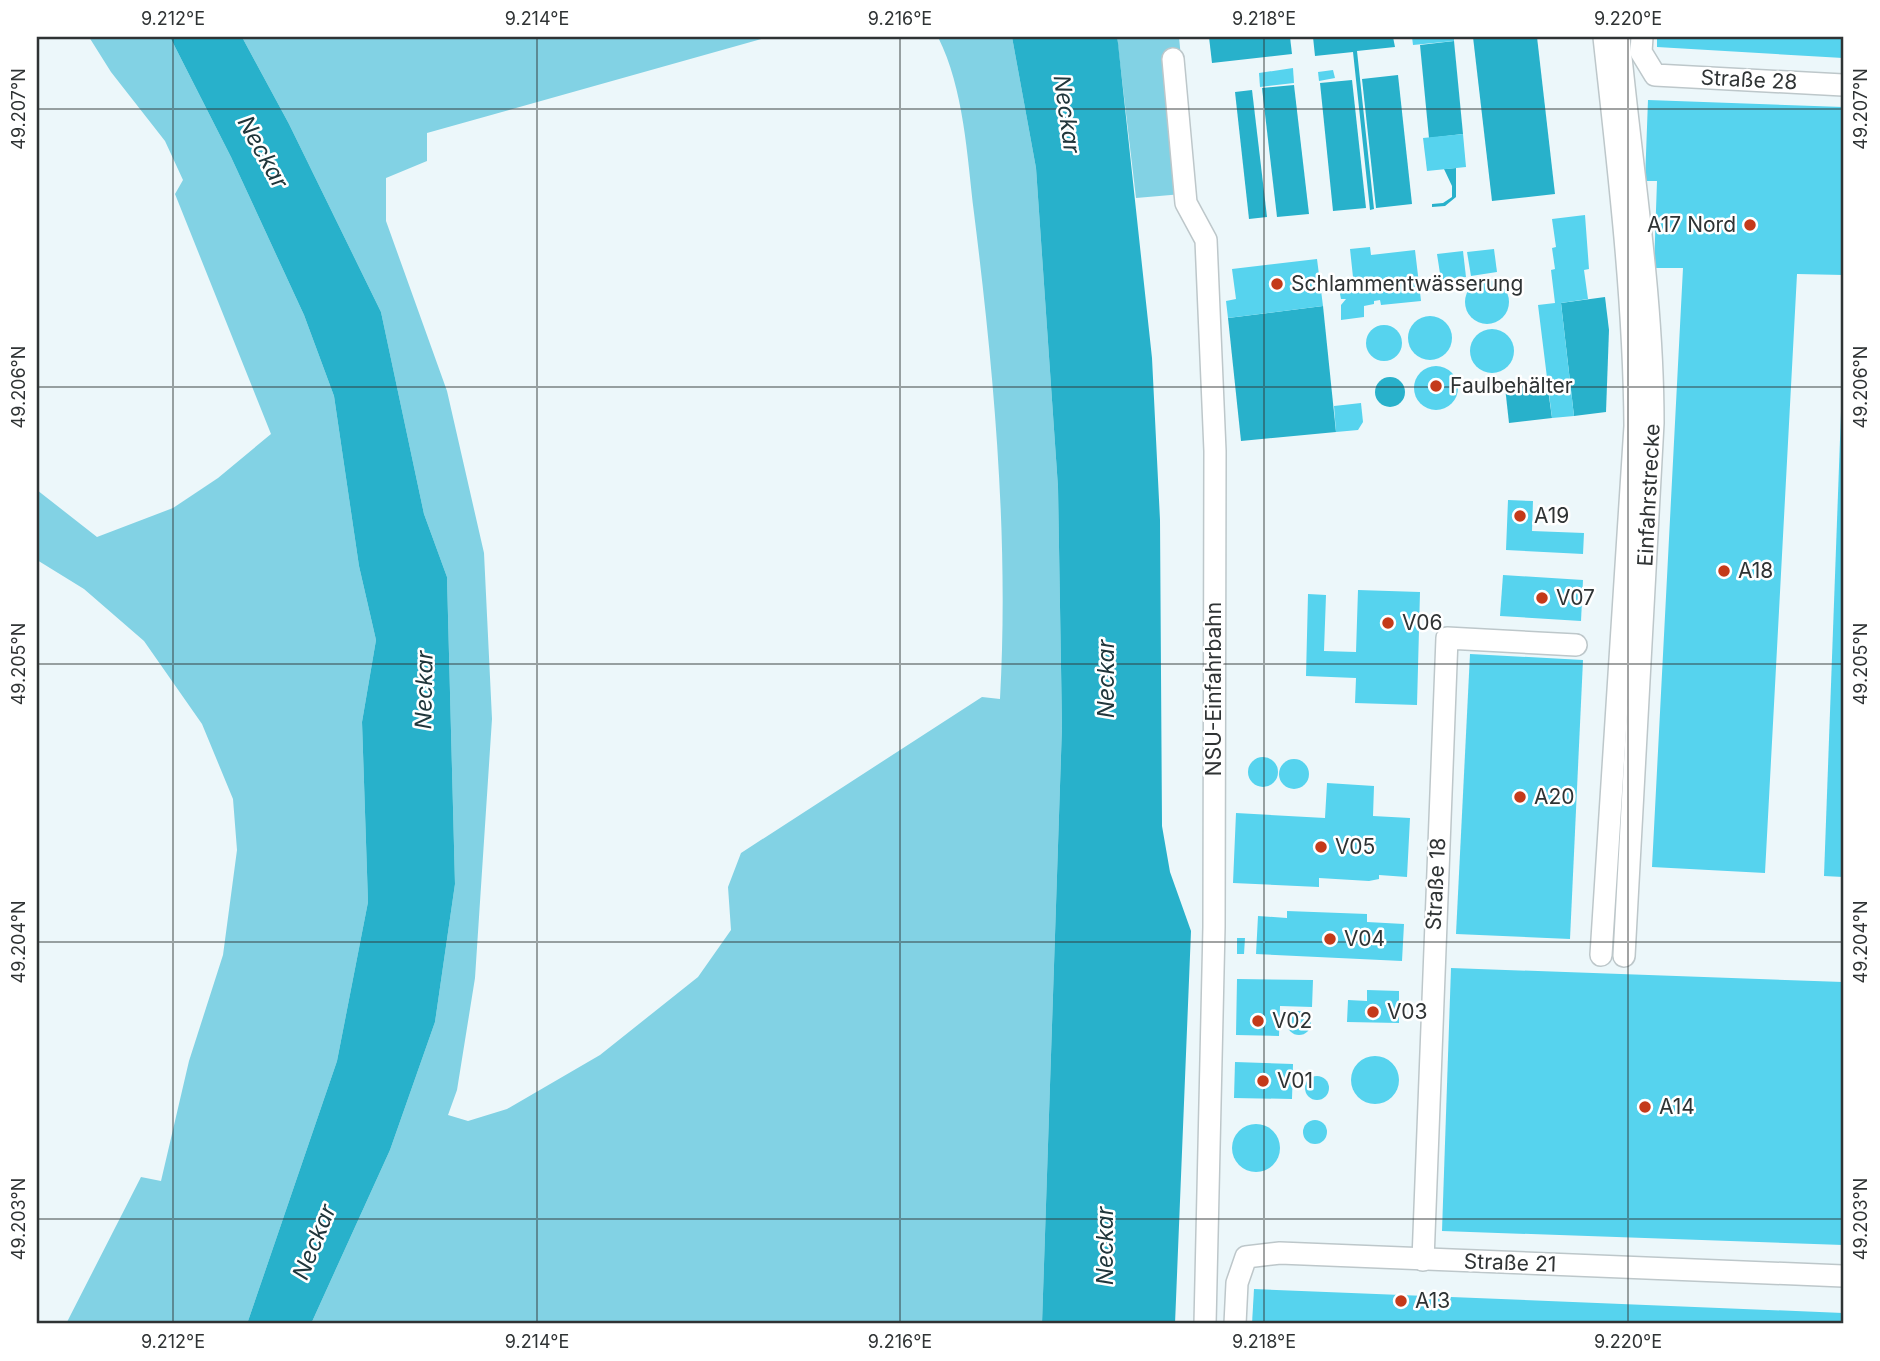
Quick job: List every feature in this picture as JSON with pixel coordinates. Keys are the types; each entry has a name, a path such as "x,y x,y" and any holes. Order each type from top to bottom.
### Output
{"street":[{"name":"Einfahrstrecke","path":"1601,955 1636,426 1628,261 1604,37"},
{"name":"Einfahrstrecke","path":"1619,37 1646,261 1653,350 1654,423 1624,956"},
{"name":"Straße 28","path":"1642,37 1641,52 1655,75 1843,85"},
{"name":"NSU-Einfahrbahn","path":"1173,59 1186,203 1206,240 1215,451 1214,927 1205,1324"},
{"name":"Straße 18","path":"1423,1260 1447,638 1576,645"},
{"name":"Straße 21","path":"1235,1324 1237,1283 1246,1257 1280,1253 1843,1276"}],"shaded area":[{"path":"89,37 170,37 231,157 304,315 334,396 359,566 376,640 362,722 368,902 337,1061 247,1324 66,1324 141,1177 161,1181 189,1061 223,955 237,850 233,799 202,724 144,641 84,589 37,560 37,490 97,537 173,508 218,478 271,434 175,194 183,180 165,141 111,72"},
{"path":"242,37 768,37 427,133 427,161 386,178 386,221 447,391 484,553 492,719 475,978 457,1090 448,1115 468,1121 507,1109 600,1055 698,977 731,930 728,887 741,853 982,697 1000,699 1003,578 1001,517 988,334 963,123 954,78 938,37 1012,37 1036,168 1058,487 1062,726 1042,1324 311,1324 390,1150 435,1022 455,884 447,577 424,514 381,312 289,124"},
{"path":"1117,37 1179,37 1194,193 1136,198"}],"water":[{"name":"Neckar","path":"170,37 242,37 289,124 381,312 424,514 447,577 455,884 435,1022 390,1150 311,1324 247,1324 337,1061 368,902 362,722 376,640 359,566 334,396 304,315 231,157"},
{"name":"Neckar","path":"1012,37 1117,37 1118,43 1152,358 1160,520 1162,826 1170,872 1191,931 1175,1324 1042,1324 1062,726 1058,487 1036,168"},
{"path":"1209,37 1290,37 1292,54 1212,63"},
{"path":"1313,37 1393,37 1395,47 1357,51 1374,209 1370,210 1353,52 1315,56"},
{"path":"1473,37 1537,37 1555,194 1492,201"},
{"path":"1454,41 1463,134 1429,138 1420,45"},
{"path":"1398,75 1412,204 1376,208 1362,79"},
{"path":"1352,80 1366,208 1333,211 1320,83"},
{"path":"1294,85 1309,214 1277,217 1262,88"},
{"path":"1252,90 1267,217 1249,219 1235,92"},
{"path":"1456,168 1456,197 1445,206 1432,207 1432,204 1443,203 1452,197 1452,186 1444,169"},
{"path":"1605,297 1609,330 1606,412 1574,416 1561,303"},
{"path":"1323,306 1336,432 1241,441 1228,318"},
{"path":"1390,377 1401,381 1405,392 1401,403 1390,407 1379,403 1375,392 1379,381"},
{"path":"1547,382 1552,418 1509,423 1505,387"}],"building":[{"path":"1412,37 1454,37 1454,41 1413,45"},
{"path":"1657,37 1843,37 1843,58 1657,47"},
{"path":"1293,68 1294,83 1260,87 1259,73"},
{"path":"1333,70 1335,78 1319,81 1318,72"},
{"name":"A18","path":"1648,100 1843,107 1843,275 1797,274 1765,873 1652,867 1683,268 1654,268 1657,181 1645,181"},
{"path":"1463,134 1466,167 1427,171 1423,138"},
{"path":"1585,215 1589,269 1584,270 1588,299 1561,303 1574,416 1552,418 1538,305 1555,303 1551,270 1555,269 1552,248 1556,247 1552,219"},
{"path":"1370,247 1371,255 1415,250 1421,301 1381,305 1380,300 1374,301 1374,304 1364,306 1364,317 1341,320 1341,305 1346,299 1341,299 1340,294 1343,286 1349,286 1348,277 1353,277 1350,249"},
{"path":"1494,249 1497,272 1471,276 1467,252"},
{"path":"1463,251 1466,277 1441,280 1437,254"},
{"name":"Schlammentwässerung","path":"1317,259 1323,306 1228,318 1226,301 1236,299 1232,269"},
{"path":"1487,280 1502,287 1509,302 1502,317 1487,324 1472,317 1465,302 1472,287"},
{"name":"Faulbehälter","path":"1430,316 1445,323 1452,338 1445,353 1430,360 1415,353 1408,338 1415,323"},
{"name":"Faulbehälter","path":"1384,325 1396,331 1402,343 1396,355 1384,361 1372,355 1366,343 1372,331"},
{"path":"1492,329 1507,336 1514,351 1507,366 1492,373 1477,366 1470,351 1477,336"},
{"name":"Faulbehälter","path":"1436,366 1451,373 1458,388 1451,403 1436,410 1421,403 1414,388 1421,373"},
{"path":"1361,403 1363,422 1358,430 1336,432 1334,406"},
{"path":"1843,412 1843,877 1824,876"},
{"name":"A19","path":"1508,500 1533,501 1532,531 1584,533 1583,554 1506,550"},
{"name":"V07","path":"1503,575 1583,580 1581,621 1500,616"},
{"name":"V06","path":"1358,590 1420,592 1417,705 1355,703 1356,678 1306,676 1308,594 1326,595 1324,651 1356,652"},
{"name":"A20","path":"1470,654 1583,660 1570,939 1456,934"},
{"path":"1263,757 1273,762 1278,772 1273,782 1263,787 1253,782 1248,772 1253,762"},
{"path":"1294,759 1304,764 1309,774 1304,784 1294,789 1284,784 1279,774 1284,764"},
{"name":"V05","path":"1327,783 1374,786 1373,816 1410,818 1407,877 1379,875 1379,879 1369,881 1319,878 1319,887 1233,883 1236,813 1325,818"},
{"name":"V04","path":"1287,911 1367,914 1367,922 1404,924 1402,961 1256,954 1258,916 1287,918"},
{"path":"1237,938 1245,938 1244,954 1237,954"},
{"name":"A14","path":"1451,968 1843,982 1843,1245 1442,1231"},
{"name":"V02","path":"1237,979 1313,980 1312,1007 1280,1006 1279,1036 1236,1035"},
{"name":"V03","path":"1367,990 1399,991 1399,1023 1347,1022 1348,1000 1367,1001"},
{"path":"1299,1011 1308,1014 1311,1023 1308,1032 1299,1035 1290,1032 1287,1023 1290,1014"},
{"path":"1375,1056 1392,1063 1399,1080 1392,1097 1375,1104 1358,1097 1351,1080 1358,1063"},
{"name":"V01","path":"1235,1062 1293,1064 1292,1099 1234,1098"},
{"path":"1317,1076 1326,1079 1329,1088 1326,1097 1317,1100 1308,1097 1305,1088 1308,1079"},
{"path":"1315,1120 1324,1123 1327,1132 1324,1141 1315,1144 1306,1141 1303,1132 1306,1123"},
{"path":"1256,1124 1273,1131 1280,1148 1273,1165 1256,1172 1239,1165 1232,1148 1239,1131"},
{"name":"A13","path":"1254,1289 1843,1313 1843,1324 1252,1324"}],"place":[{"name":"A17 Nord","path":"1750,225"},
{"name":"Schlammentwässerung","path":"1277,284"},
{"name":"Faulbehälter","path":"1436,386"},
{"name":"A19","path":"1520,516"},
{"name":"A18","path":"1724,571"},
{"name":"V07","path":"1542,598"},
{"name":"V06","path":"1388,623"},
{"name":"A20","path":"1520,797"},
{"name":"V05","path":"1321,847"},
{"name":"V04","path":"1330,939"},
{"name":"V03","path":"1373,1012"},
{"name":"V02","path":"1258,1021"},
{"name":"V01","path":"1263,1081"},
{"name":"A14","path":"1645,1107"},
{"name":"A13","path":"1401,1301"}]}
